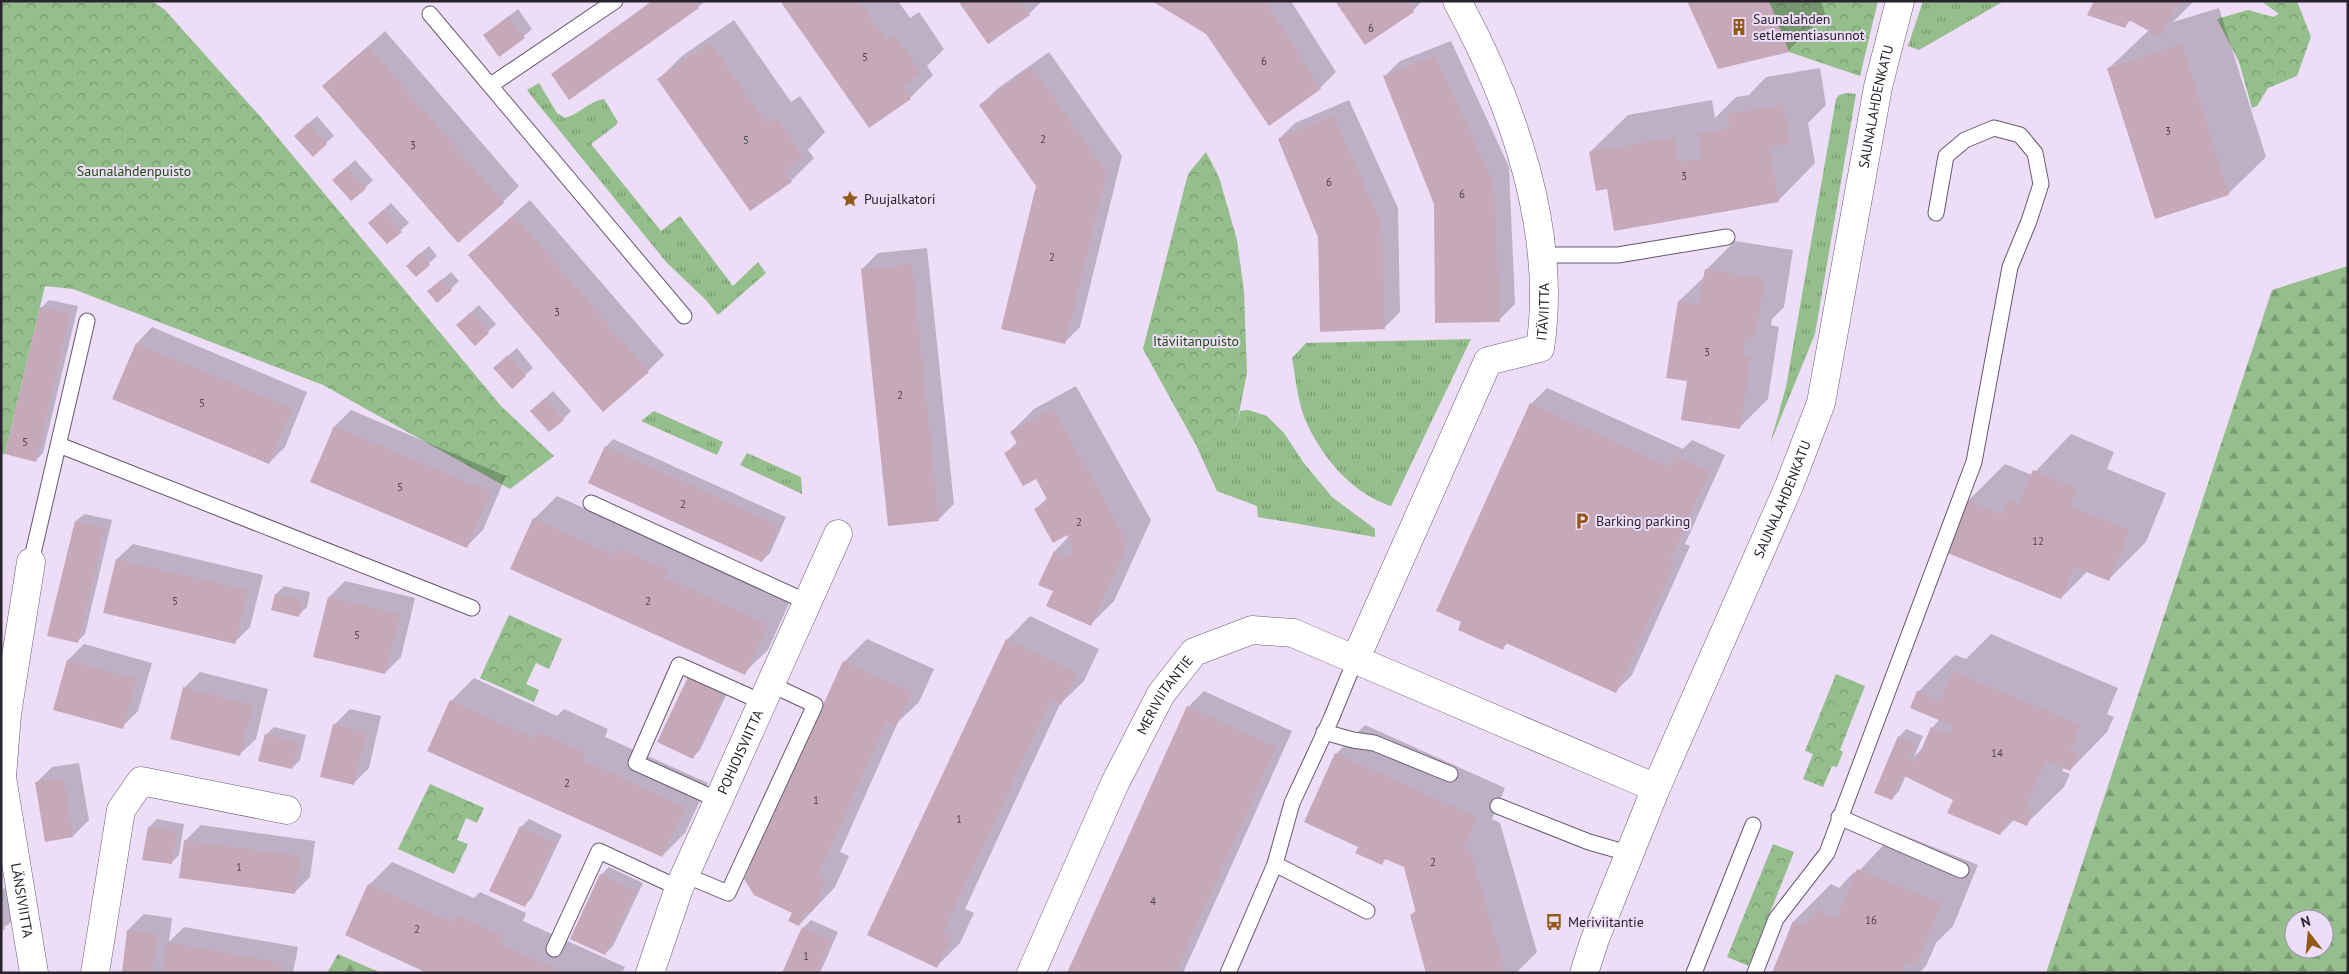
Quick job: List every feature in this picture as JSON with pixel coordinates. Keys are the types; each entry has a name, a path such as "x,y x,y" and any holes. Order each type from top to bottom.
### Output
{"street":[{"name":"ITÄVIITTA","path":"1356,658 1488,361 1540,348 1545,316 1543,255 1521,151 1503,96 1476,35 1458,1"},
{"name":"SAUNALAHDENKATU","path":"1584,973 1595,939 1631,854 1656,788 1789,486 1821,403 1878,87 1900,1"},
{"name":"POHJOISVIITTA","path":"650,973 682,881 838,534"},
{"name":"LÄNSIVIITTA","path":"31,562 6,714 2,778 34,973"},
{"name":"MERIVIITANTIE","path":"1031,973 1115,783 1157,702 1194,652 1252,630 1293,633 1356,658 1595,764 1656,788"},
{"path":"95,973 121,810 141,781 287,810"}],"lane":[{"path":"491,85 615,1"},
{"path":"430,14 684,316"},
{"path":"1755,973 1776,919 1827,853 1974,462 2010,267 2029,221 2041,184 2035,153 2020,136 1994,128 1965,140 1946,156 1936,213"},
{"path":"1543,255 1618,255 1727,237"},
{"path":"31,562 87,321"},
{"path":"59,445 472,608"},
{"path":"590,503 807,602"},
{"path":"1228,973 1275,864 1292,802 1356,658"},
{"path":"554,949 598,851 682,881 728,893 815,705 766,693 679,665 636,762 718,800"},
{"path":"1324,732 1353,740 1374,743 1450,774"},
{"path":"1498,806 1589,842 1631,854"},
{"path":"1839,817 1962,870"},
{"path":"1694,973 1753,825"},
{"path":"1275,864 1366,911"}],"green space":[{"name":"Saunalahdenpuisto","path":"1,1 152,1 165,10 259,115 501,406 554,456 510,489 323,385 73,289 45,286 5,454 1,453"},
{"path":"1769,1 1878,1 1860,76 1789,52"},
{"path":"1923,1 2004,1 1919,50 1908,46"},
{"path":"2261,1 2297,1 2311,37 2297,76 2268,88 2257,106 2252,108 2239,62 2217,19 2248,10 2273,17 2279,14"},
{"path":"539,83 557,113 565,118 594,102 604,99 618,122 591,144 661,231 680,216 733,286 758,262 766,273 718,315 705,299 667,263 533,98 527,90"},
{"path":"1847,93 1856,94 1815,334 1770,444 1786,387 1836,99 1839,95"},
{"name":"Itäviitanpuisto","path":"1206,152 1219,177 1237,240 1244,292 1247,373 1237,423 1196,445 1143,349 1188,174"},
{"path":"2348,266 2348,973 2046,973 2272,290"},
{"path":"1471,339 1391,506 1378,501 1353,485 1332,464 1308,426 1300,401 1292,358 1306,343"},
{"path":"1248,410 1267,416 1284,433 1303,462 1332,497 1375,529 1375,537 1258,517 1257,506 1217,491 1196,445 1237,423 1240,411"},
{"path":"654,411 723,442 717,455 641,421"},
{"path":"747,453 801,477 802,494 740,465"},
{"path":"509,615 562,639 549,669 536,663 526,684 539,690 534,702 480,678"},
{"path":"1836,674 1865,686 1840,750 1843,752 1837,767 1832,766 1823,787 1803,779 1813,754 1805,751"},
{"path":"430,784 484,808 477,823 466,818 457,840 468,844 454,874 398,849"},
{"path":"1773,844 1794,852 1749,966 1727,957"},
{"path":"338,954 381,973 327,973"}],"building":[{"path":"653,1 694,1 699,8 569,100 551,74"},
{"path":"780,1 859,1 886,40 895,35 922,73 903,87 911,99 869,128"},
{"path":"958,1 1026,1 1022,4 1030,15 988,44"},
{"path":"1152,1 1265,1 1321,89 1269,126 1206,34"},
{"path":"1335,1 1407,1 1414,12 1365,45"},
{"name":"Saunalahden setlementiasunnot","path":"1687,1 1769,1 1789,52 1718,69"},
{"path":"2094,1 2180,1 2160,37 2129,20 2125,28 2087,15"},
{"path":"509,16 525,38 499,57 483,35"},
{"path":"710,42 767,124 776,118 803,156 784,171 792,182 750,211 657,79"},
{"path":"2182,44 2229,195 2155,219 2107,68"},
{"path":"368,46 504,203 458,243 322,86"},
{"path":"1435,56 1494,183 1500,322 1435,323 1434,204 1383,76"},
{"path":"1032,67 1107,173 1065,344 1001,329 1036,186 979,105"},
{"path":"1783,104 1790,144 1769,147 1779,202 1614,231 1607,189 1596,191 1589,152 1675,137 1679,162 1702,159 1697,134 1730,128 1727,114"},
{"path":"1333,115 1382,224 1385,329 1320,332 1318,237 1278,139"},
{"path":"308,123 327,144 313,157 294,136"},
{"path":"347,167 366,189 351,201 332,180"},
{"path":"383,210 402,232 387,244 368,223"},
{"path":"514,215 649,372 603,412 468,255"},
{"path":"420,253 430,265 416,277 406,266"},
{"path":"912,264 939,521 888,526 861,269"},
{"path":"1705,269 1765,279 1755,338 1746,337 1745,341 1743,354 1751,356 1740,429 1681,420 1687,381 1666,378 1678,301 1699,304"},
{"path":"442,279 452,290 437,303 427,291"},
{"path":"40,307 70,314 36,462 5,454"},
{"path":"471,312 489,333 475,346 456,325"},
{"path":"136,343 292,408 269,464 112,399"},
{"path":"508,355 526,376 512,389 493,368"},
{"path":"545,398 564,420 549,432 530,411"},
{"name":"Barking parking","path":"1530,403 1670,467 1675,455 1710,471 1670,560 1675,562 1616,693 1506,643 1503,650 1458,630 1461,622 1436,611"},
{"path":"1053,408 1128,543 1091,626 1046,606 1053,591 1038,585 1054,551 1068,557 1073,546 1067,535 1053,543 1034,509 1048,501 1036,479 1023,486 1004,453 1018,445 1010,432"},
{"path":"334,426 491,492 467,548 310,482"},
{"path":"605,446 779,525 762,562 588,483"},
{"path":"2033,470 2077,489 2070,506 2130,530 2109,581 2074,567 2061,599 1945,552 1967,500 2001,515 2008,499 2019,504"},
{"path":"533,518 617,556 621,549 668,570 664,577 768,624 745,675 510,569"},
{"path":"75,521 105,528 78,643 47,636"},
{"path":"116,559 248,590 235,644 103,613"},
{"path":"275,594 303,600 299,617 271,610"},
{"path":"328,597 400,614 385,674 313,657"},
{"path":"1006,639 1077,672 1061,705 1051,700 943,932 952,936 937,968 867,935"},
{"path":"67,660 137,679 123,729 53,710"},
{"path":"843,661 912,692 896,726 886,722 818,875 827,879 812,912 807,910 799,926 788,921 792,913 754,895 744,879"},
{"path":"1953,671 2081,725 2070,751 2078,754 2070,771 2046,761 2025,808 2033,811 2027,826 2008,818 2000,835 1947,813 1953,800 1902,775 1892,800 1874,793 1898,736 1916,744 1909,760 1916,762 1931,727 1949,735 1953,726 1910,708 1917,691 1940,701"},
{"path":"688,677 723,695 693,759 657,742"},
{"path":"183,687 253,705 240,756 170,739"},
{"path":"450,700 536,739 539,732 586,753 583,760 685,807 662,857 427,751"},
{"path":"1187,706 1276,747 1175,973 1067,973"},
{"path":"333,724 366,732 354,785 320,777"},
{"path":"265,734 299,742 292,769 258,761"},
{"path":"1335,753 1477,817 1464,848 1471,852 1505,973 1426,973 1410,915 1416,913 1404,867 1385,859 1382,865 1355,853 1358,847 1304,822"},
{"path":"64,778 73,837 45,842 35,782"},
{"path":"520,826 555,843 525,907 489,891"},
{"path":"148,827 177,831 172,864 142,860"},
{"path":"184,840 300,856 295,894 179,878"},
{"path":"1857,869 1942,903 1916,965 1907,961 1902,973 1772,973 1793,921 1804,926 1808,918 1812,919 1816,909 1837,918"},
{"path":"600,874 636,891 605,955 570,939"},
{"path":"368,884 453,922 456,915 504,936 501,944 565,973 427,973 345,935"},
{"path":"1,912 5,930 1,930"},
{"path":"802,927 831,940 816,973 782,973"},
{"path":"127,930 157,934 152,973 122,973"},
{"path":"167,942 282,963 281,973 162,973"}],"place":[{"name":"Saunalahden setlementiasunnot","path":"1739,27"},
{"name":"Puujalkatori","path":"850,199"},
{"name":"Barking parking","path":"1582,521"},
{"name":"Meriviitantie","path":"1554,922"}]}
